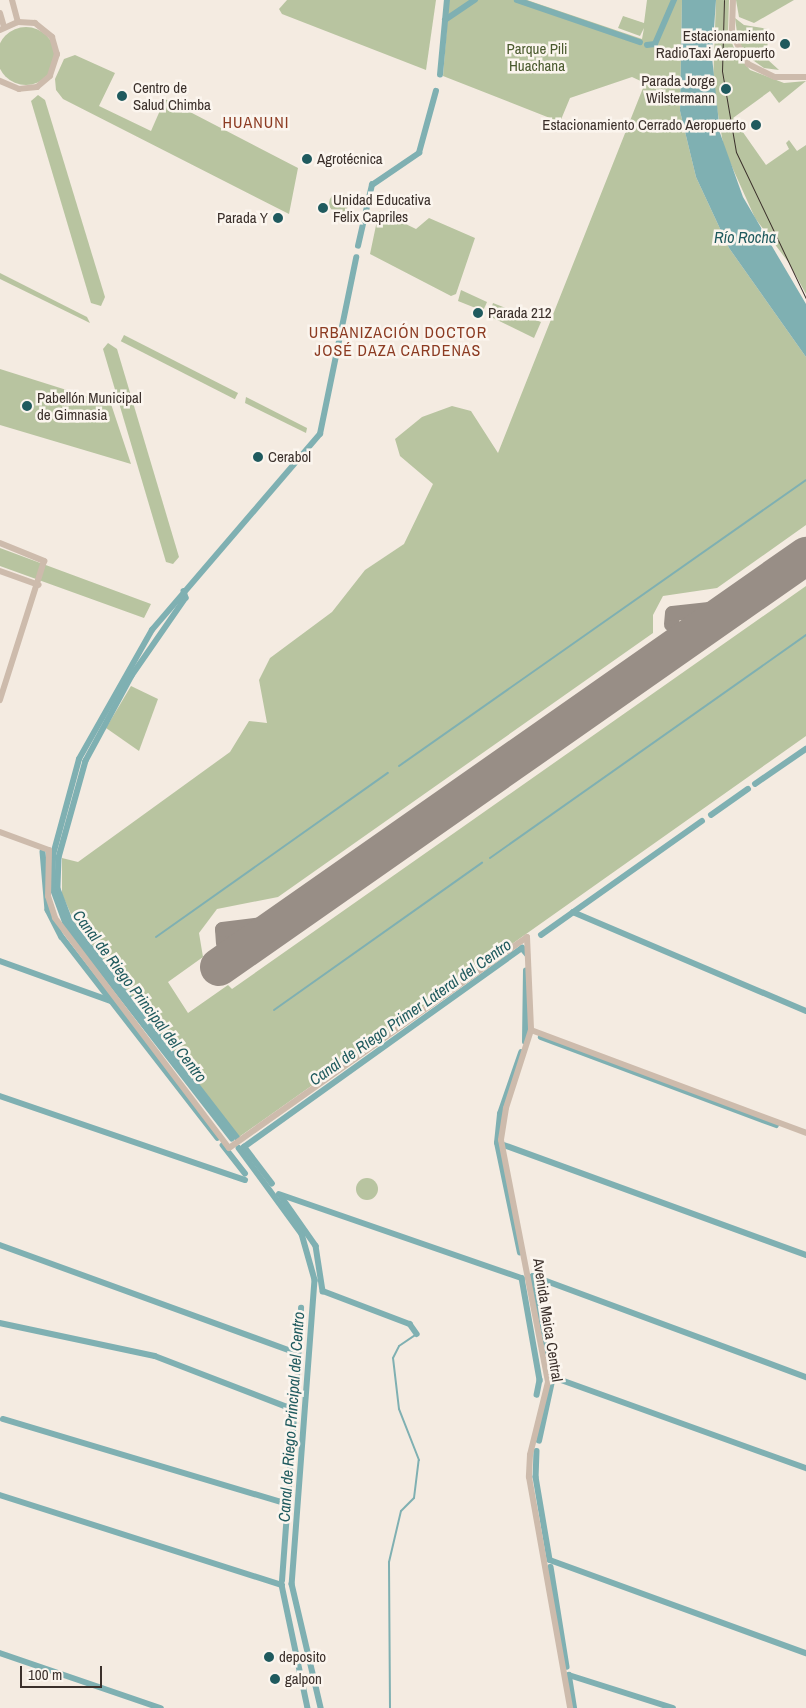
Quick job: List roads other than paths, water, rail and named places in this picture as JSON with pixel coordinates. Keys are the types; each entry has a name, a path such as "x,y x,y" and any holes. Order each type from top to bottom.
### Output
{"street":[{"path":"12,0 18,22"},
{"path":"733,0 732,34 748,64 775,77 806,77"},
{"path":"0,13 2,29 18,22 35,23 48,33 56,48 56,65 46,80 30,89 14,88 0,81"},
{"path":"0,544 44,561 39,585 0,700"},
{"path":"0,570 39,585"},
{"name":"Avenida Maica Central","path":"0,832 49,850 48,896 55,918 230,1147 526,938 531,1030 506,1108 501,1140 548,1382 530,1455 530,1477 570,1708"},
{"path":"531,1030 806,1133"}],"water":[{"name":"Río Rocha","path":"682,0 716,0 712,57 720,133 743,197 806,304 806,357 729,248 696,177 680,111"}],"waterway":[{"name":"Canal de Riego Principal del Centro","path":"440,75 447,0"},
{"path":"445,20 475,0"},
{"path":"517,0 640,42"},
{"path":"647,45 655,44 674,0"},
{"name":"Canal de Riego Principal del Centro","path":"358,246 372,185 419,153 436,91"},
{"name":"Canal de Riego Principal del Centro","path":"232,1139 66,925 52,887 53,855 79,759 152,630 320,434 356,258"},
{"path":"399,766 806,480"},
{"name":"Canal de Riego Primer Lateral del Centro","path":"184,591 186,598 132,676 86,761 59,858 58,889 70,921 237,1137"},
{"path":"490,858 806,635"},
{"name":"Canal de Riego Primer Lateral del Centro","path":"755,784 806,749"},
{"path":"156,937 388,773"},
{"name":"Canal de Riego Primer Lateral del Centro","path":"711,815 748,789"},
{"name":"Canal de Riego Primer Lateral del Centro","path":"541,935 702,821"},
{"path":"43,852 48,910 62,937 218,1138"},
{"path":"274,1010 482,863"},
{"path":"573,912 806,1011"},
{"name":"Canal de Riego Primer Lateral del Centro","path":"272,1184 244,1147 522,948 527,954"},
{"path":"0,961 111,1001"},
{"name":"Canal de Riego Primer Lateral del Centro","path":"525,1042 526,971"},
{"path":"541,1037 776,1125"},
{"name":"Canal de Riego Primer Lateral del Centro","path":"520,1253 497,1143 500,1114 521,1053"},
{"path":"0,1096 245,1180"},
{"path":"223,1145 245,1173"},
{"path":"504,1145 806,1255"},
{"name":"Canal de Riego Principal del Centro","path":"239,1148 302,1234 315,1280 292,1584 321,1708"},
{"path":"279,1194 522,1278 540,1380 537,1395"},
{"path":"281,1196 316,1246 323,1291 410,1324 417,1334"},
{"path":"0,1245 297,1353"},
{"path":"533,1276 806,1377"},
{"path":"533,1276 550,1368"},
{"path":"295,1410 301,1308"},
{"path":"0,1323 155,1356 295,1410"},
{"path":"390,1708 389,1562 401,1511 414,1498 419,1460 399,1409 393,1358 399,1346 417,1334"},
{"path":"553,1377 806,1468"},
{"path":"539,1441 553,1377"},
{"path":"282,1581 294,1418"},
{"path":"3,1419 285,1503"},
{"path":"537,1451 536,1477 550,1560"},
{"path":"0,1495 282,1585 308,1708"},
{"path":"550,1560 806,1653"},
{"path":"551,1567 567,1667"},
{"path":"0,1653 161,1708"},
{"path":"574,1708 569,1675 673,1708"}],"tram line":[{"path":"724,0 722,71 736,152 806,299"}],"place":[{"name":"Estacionamiento RadioTaxi Aeropuerto","path":"785,44"},
{"name":"Parada Jorge Wilstermann","path":"726,89"},
{"name":"Centro de Salud Chimba","path":"122,96"},
{"name":"Estacionamiento Cerrado Aeropuerto","path":"756,125"},
{"name":"Agrotécnica","path":"307,159"},
{"name":"Unidad Educativa Felix Capriles","path":"323,208"},
{"name":"Parada Y","path":"278,218"},
{"name":"Parada 212","path":"478,313"},
{"name":"Pabellón Municipal de Gimnasia","path":"27,406"},
{"name":"Cerabol","path":"258,457"},
{"name":"deposito","path":"269,1657"},
{"name":"galpon","path":"275,1679"}],"district":[{"name":"HUANUNI","path":"256,122"},
{"name":"URBANIZACIÓN DOCTOR JOSÉ DAZA CARDENAS","path":"398,341"}],"park label":[{"name":"Parque Pili Huachana","path":"537,56"}]}
